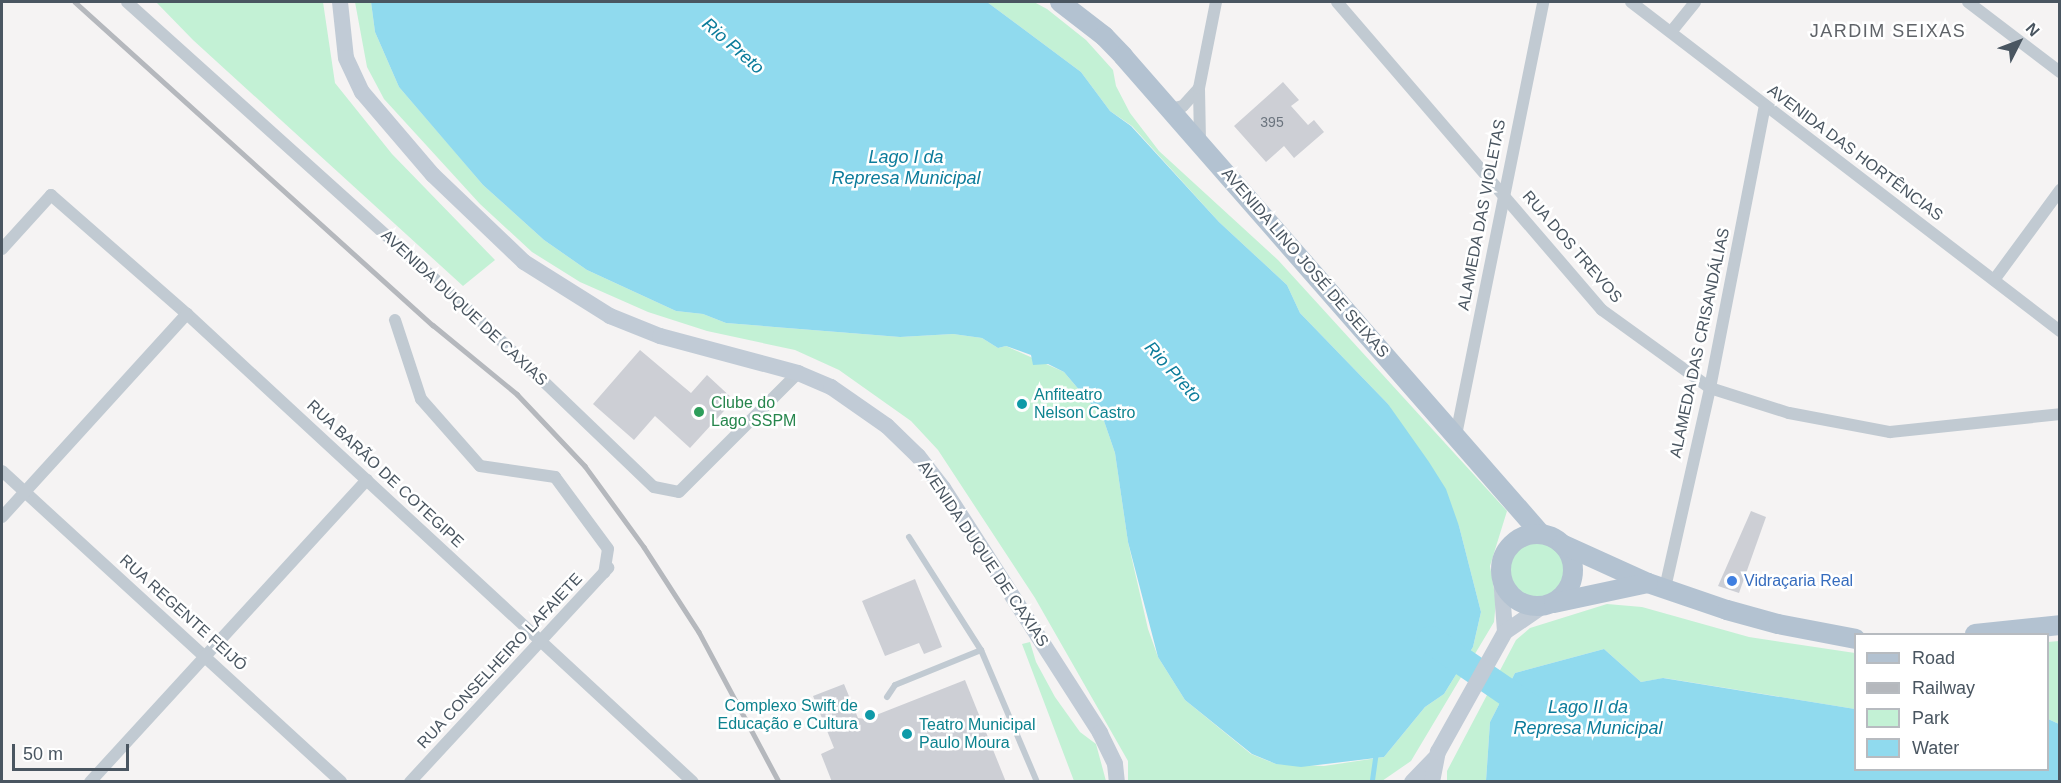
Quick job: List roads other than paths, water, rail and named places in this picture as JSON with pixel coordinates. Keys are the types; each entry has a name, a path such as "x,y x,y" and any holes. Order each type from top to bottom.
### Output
{"main road":[{"name":"AVENIDA DUQUE DE CAXIAS","path":"340,2 346,58 362,92 433,175 524,262 610,316 660,336 798,373 831,387 887,426 943,488 1100,733 1115,764 1117,782"},
{"name":"AVENIDA LINO JOSÉ DE SEIXAS","path":"1060,2 1104,36 1200,142 1541,534"},
{"path":"1503,635 1501,577 1503,555 1510,545 1530,534 1541,534 1656,586 1778,624 1854,639"},
{"path":"1412,782 1435,758 1503,635 1563,596 1573,575 1569,553 1562,544"},
{"path":"1501,577 1512,597 1532,606 1656,586"},
{"path":"1984,633 2060,625"},
{"path":"1432,782 1435,758"}],"street":[{"name":"AVENIDA DUQUE DE CAXIAS","path":"127,2 466,307 654,488 679,492 798,373"},
{"path":"1200,142 1199,88 1216,2"},
{"name":"RUA DOS TREVOS","path":"1337,2 1602,310 1710,388 1789,413 1890,432 2060,414"},
{"name":"ALAMEDA DAS VIOLETAS","path":"1456,435 1502,193 1543,2"},
{"name":"AVENIDA DAS HORTÊNCIAS","path":"1631,2 2060,330"},
{"path":"1671,32 1695,2"},
{"path":"1968,2 2060,72"},
{"path":"1170,109 1184,106 1199,88"},
{"name":"ALAMEDA DAS CRISANDÁLIAS","path":"1656,586 1710,388 1765,105"},
{"path":"1994,280 2060,190"},
{"name":"RUA BARÃO DE COTEGIPE","path":"2,249 51,195 187,314 693,782"},
{"path":"2,517 187,314"},
{"name":"RUA CONSELHEIRO LAFAIETE","path":"395,320 421,399 480,466 555,477 608,549 609,568 410,782"},
{"name":"RUA REGENTE FEIJÓ","path":"2,471 341,782"},
{"path":"90,782 204,655 367,480"}],"lane":[{"path":"909,537 981,650 1037,782"},
{"path":"887,696 895,685 981,650"}],"water":[{"name":"Lago I da Represa Municipal","path":"371,2 987,2 1081,72 1110,111 1131,126 1219,222 1287,285 1300,313 1388,404 1446,489 1459,526 1481,612 1473,647 1444,694 1425,707 1384,757 1301,767 1276,764 1252,754 1185,700 1158,657 1128,542 1115,453 1103,418 1064,372 1048,364 1033,365 1031,355 1006,346 998,348 982,338 953,334 900,337 726,323 703,314 676,311 587,270 544,240 483,185 399,87 375,32"},
{"name":"Lago II da Represa Municipal","path":"1604,649 1641,682 1663,678 1854,709 1854,771 2049,771 2049,719 2059,724 2059,781 1486,781 1490,722 1515,673"}],"waterway":[{"name":"Rio Preto","path":"1431,640 1536,712"},
{"path":"1372,780 1376,753"}],"railway":[{"path":"75,2 433,325 517,394 585,466 644,547 699,632 779,782"}],"place":[{"name":"Anfiteatro Nelson Castro","path":"1022,404"},
{"name":"Clube do Lago SSPM","path":"699,412"},
{"name":"Vidraçaria Real","path":"1732,581"},
{"name":"Complexo Swift de Educação e Cultura","path":"870,715"},
{"name":"Teatro Municipal Paulo Moura","path":"907,734"}],"district":[{"name":"JARDIM SEIXAS","path":"1888,31"}]}
